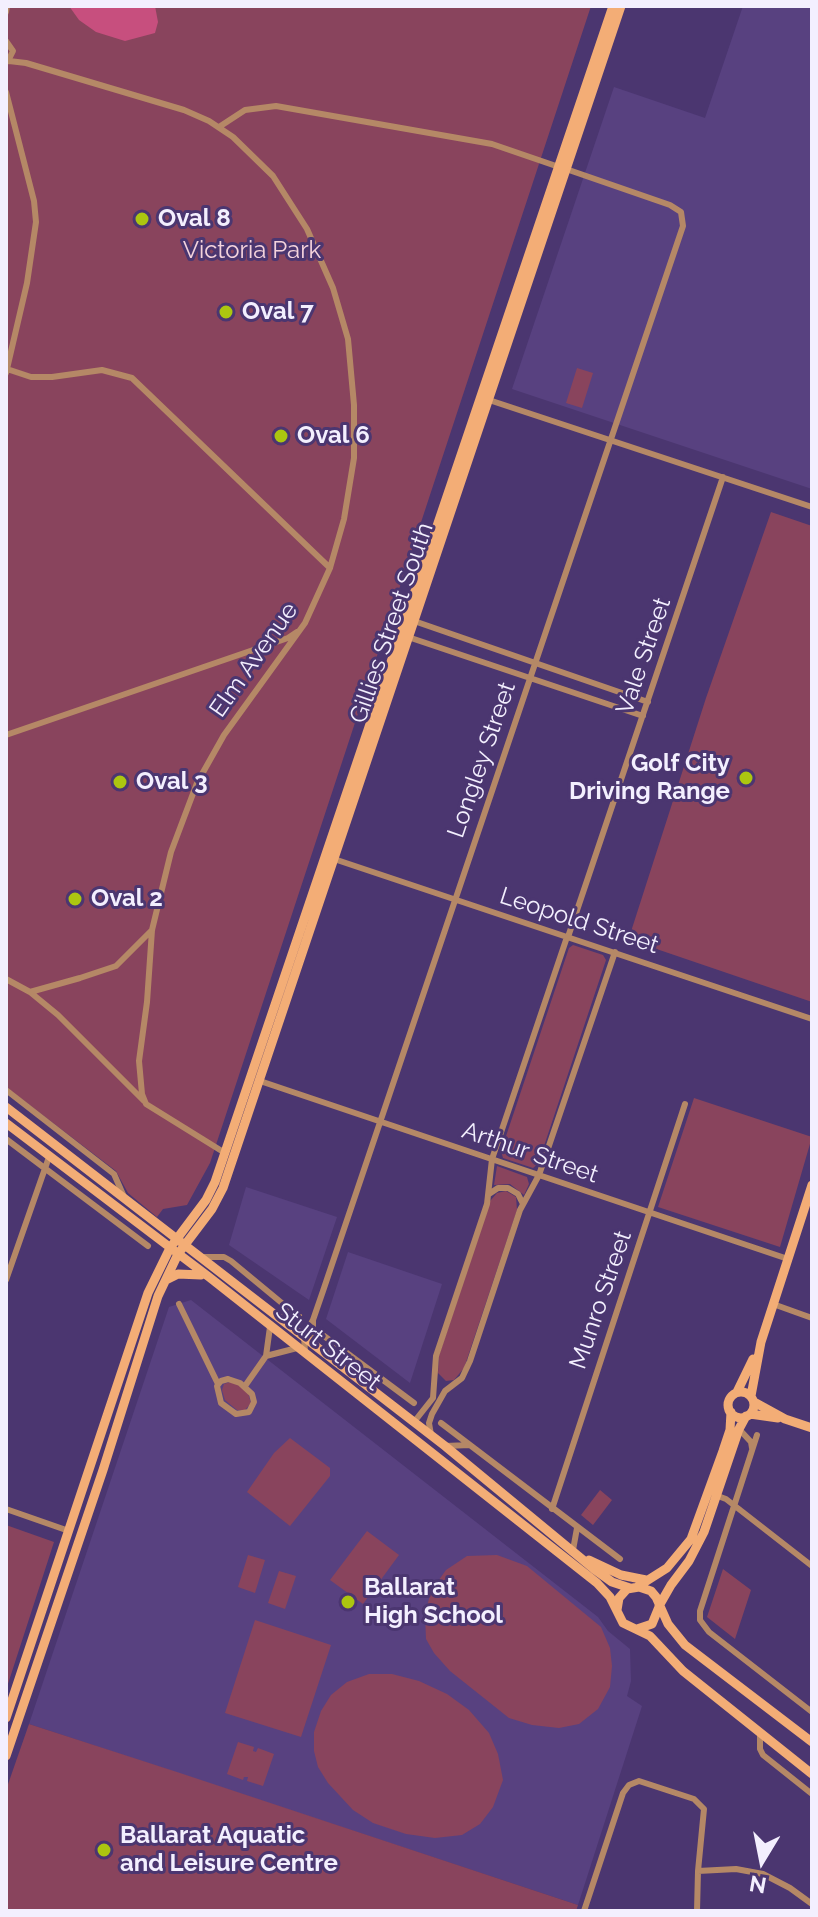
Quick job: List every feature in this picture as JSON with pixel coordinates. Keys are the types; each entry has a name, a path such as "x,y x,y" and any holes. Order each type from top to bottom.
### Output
{"main road":[{"name":"Gillies Street South","path":"181,1241 221,1194 255,1079 590,88 613,6"},
{"name":"Gillies Street South","path":"597,65 621,6"},
{"name":"Gillies Street South","path":"181,1241 209,1195 255,1079"},
{"name":"Sturt Street","path":"6,1107 431,1435 607,1579 633,1587"},
{"name":"Sturt Street","path":"6,1123 209,1277 597,1583 617,1610"},
{"path":"637,1629 652,1624 659,1607 693,1554 727,1440 731,1412 729,1401 737,1392 761,1342 788,1259 808,1212 812,1185"},
{"path":"7,1715 148,1293 181,1241"},
{"path":"6,1756 174,1251"},
{"path":"163,1282 185,1273 209,1277"},
{"path":"761,1342 748,1415 739,1429 696,1530 672,1563 619,1598 617,1610 623,1623 654,1640 683,1671 812,1774"},
{"path":"737,1392 744,1392 785,1419"},
{"path":"731,1412 736,1416 785,1419 812,1428"},
{"path":"91,1465 103,1470"},
{"path":"574,1551 624,1576 650,1580"},
{"path":"633,1587 651,1591 673,1631 685,1645 812,1742"},
{"path":"7,1715 24,1704"}],"street":[{"path":"6,41 26,63"},
{"path":"7,64 13,51"},
{"name":"Elm Avenue","path":"7,64 26,63 173,106 219,127 265,166 291,203 319,255 343,320 353,379 355,441 348,499 330,568 300,630 224,735 194,789 171,852 152,930 139,1061 141,1089 146,1104"},
{"path":"6,92 34,201 36,222 27,283 7,371 41,377 102,370 132,378 330,568"},
{"path":"219,127 250,108 276,106 492,144 563,168"},
{"name":"Longley Street","path":"304,1336 313,1320 683,226 681,212 666,203 563,168"},
{"path":"485,399 812,507"},
{"name":"Vale Street","path":"414,1422 431,1402 436,1356 489,1194 492,1159 723,477"},
{"path":"410,620 648,702"},
{"path":"6,735 288,638 300,630"},
{"path":"404,635 643,716"},
{"name":"Leopold Street","path":"331,858 812,1019"},
{"path":"30,992 116,966 152,930"},
{"path":"431,1435 430,1416 443,1393 464,1375 470,1361 523,1204 539,1175 615,952"},
{"path":"6,979 30,992 58,1015 146,1104 225,1153"},
{"name":"Arthur Street","path":"255,1079 788,1259"},
{"name":"Sturt Street","path":"6,1090 114,1174 126,1199"},
{"name":"Munro Street","path":"552,1509 685,1104"},
{"path":"6,1139 148,1246"},
{"path":"6,1280 49,1157"},
{"path":"489,1194 498,1188 510,1188 518,1194 523,1204"},
{"name":"Sturt Street","path":"201,1257 229,1259 285,1307 288,1324"},
{"path":"179,1304 218,1384 221,1403 230,1412 249,1412 254,1402 245,1386 228,1379 218,1384"},
{"path":"773,1304 812,1318"},
{"path":"285,1307 299,1316"},
{"name":"Longley Street","path":"313,1320 317,1347"},
{"path":"245,1386 266,1356 270,1327"},
{"name":"Sturt Street","path":"320,1333 414,1403"},
{"path":"304,1336 306,1356"},
{"name":"Sturt Street","path":"317,1347 343,1350"},
{"path":"266,1356 297,1348"},
{"path":"435,1377 445,1384 455,1384"},
{"name":"Sturt Street","path":"397,1409 398,1392"},
{"path":"441,1423 620,1559"},
{"path":"739,1429 751,1442 751,1453"},
{"path":"757,1435 700,1611 700,1620 706,1629 812,1712"},
{"path":"445,1446 470,1445"},
{"path":"712,1494 734,1504 812,1566"},
{"path":"6,1509 69,1531"},
{"path":"574,1551 577,1528"},
{"path":"760,1734 763,1755 812,1794"},
{"path":"584,1911 623,1793 631,1783 645,1782 692,1798 703,1806 697,1911"},
{"path":"698,1871 736,1869 763,1874 812,1904"}],"shaded area":[{"path":"69,6 155,6 158,22 155,33 125,41 96,32 79,20"},
{"path":"743,6 812,6 812,489 512,389 614,87 705,118"},
{"path":"246,1187 337,1217 309,1300 229,1245"},
{"path":"348,1252 442,1284 410,1383 326,1319"},
{"name":"Ballarat High School","path":"191,1300 598,1617 608,1631 630,1649 631,1681 627,1696 642,1706 578,1905 29,1724 169,1307"}],"green space":[{"name":"Victoria Park","path":"6,6 591,6 210,1163 187,1205 163,1209 157,1217 128,1193 116,1171 6,1087"},
{"path":"577,368 593,373 582,408 566,403"},
{"name":"Golf City Driving Range","path":"771,512 812,526 812,1002 636,942 627,944 706,698"},
{"path":"573,945 603,955 606,960 538,1164 533,1168 503,1158 501,1151 569,948"},
{"path":"694,1098 812,1137 780,1247 658,1207"},
{"path":"497,1166 527,1177 529,1184 524,1195 510,1184 494,1185"},
{"path":"506,1191 516,1197 517,1210 464,1368 454,1380 446,1381 438,1373 439,1355 490,1201 497,1193"},
{"path":"230,1382 248,1393 251,1403 245,1410 237,1410 225,1400 222,1390 224,1384"},
{"path":"290,1438 330,1468 330,1476 290,1526 247,1492 274,1453"},
{"path":"600,1490 612,1500 593,1525 581,1515"},
{"path":"6,1525 54,1542 6,1690"},
{"path":"367,1531 399,1555 363,1604 330,1580"},
{"path":"248,1555 265,1560 255,1593 238,1587"},
{"path":"497,1555 527,1566 601,1627 610,1648 610,1687 598,1709 579,1724 559,1728 509,1718 450,1671 426,1639 425,1614 431,1591 446,1570 467,1556"},
{"path":"723,1569 751,1590 735,1639 707,1617"},
{"path":"279,1571 296,1576 285,1609 268,1603"},
{"path":"255,1620 331,1645 301,1737 225,1713"},
{"path":"369,1674 392,1674 419,1681 447,1694 469,1710 489,1733 498,1754 503,1780 493,1807 480,1824 462,1835 435,1838 406,1834 373,1823 353,1810 328,1783 318,1767 314,1751 314,1732 321,1711 331,1695 347,1682"},
{"path":"29,1724 578,1905 576,1911 6,1911 6,1790"},
{"path":"238,1742 254,1747 253,1751 256,1752 258,1748 274,1754 263,1786 247,1781 248,1777 243,1780 227,1774"}],"place":[{"name":"Oval 8","path":"142,219"},
{"name":"Oval 7","path":"226,312"},
{"name":"Oval 6","path":"281,436"},
{"name":"Golf City Driving Range","path":"746,778"},
{"name":"Oval 3","path":"120,782"},
{"name":"Oval 2","path":"75,899"},
{"name":"Ballarat High School","path":"348,1602"},
{"name":"Ballarat Aquatic and Leisure Centre","path":"104,1850"}]}
